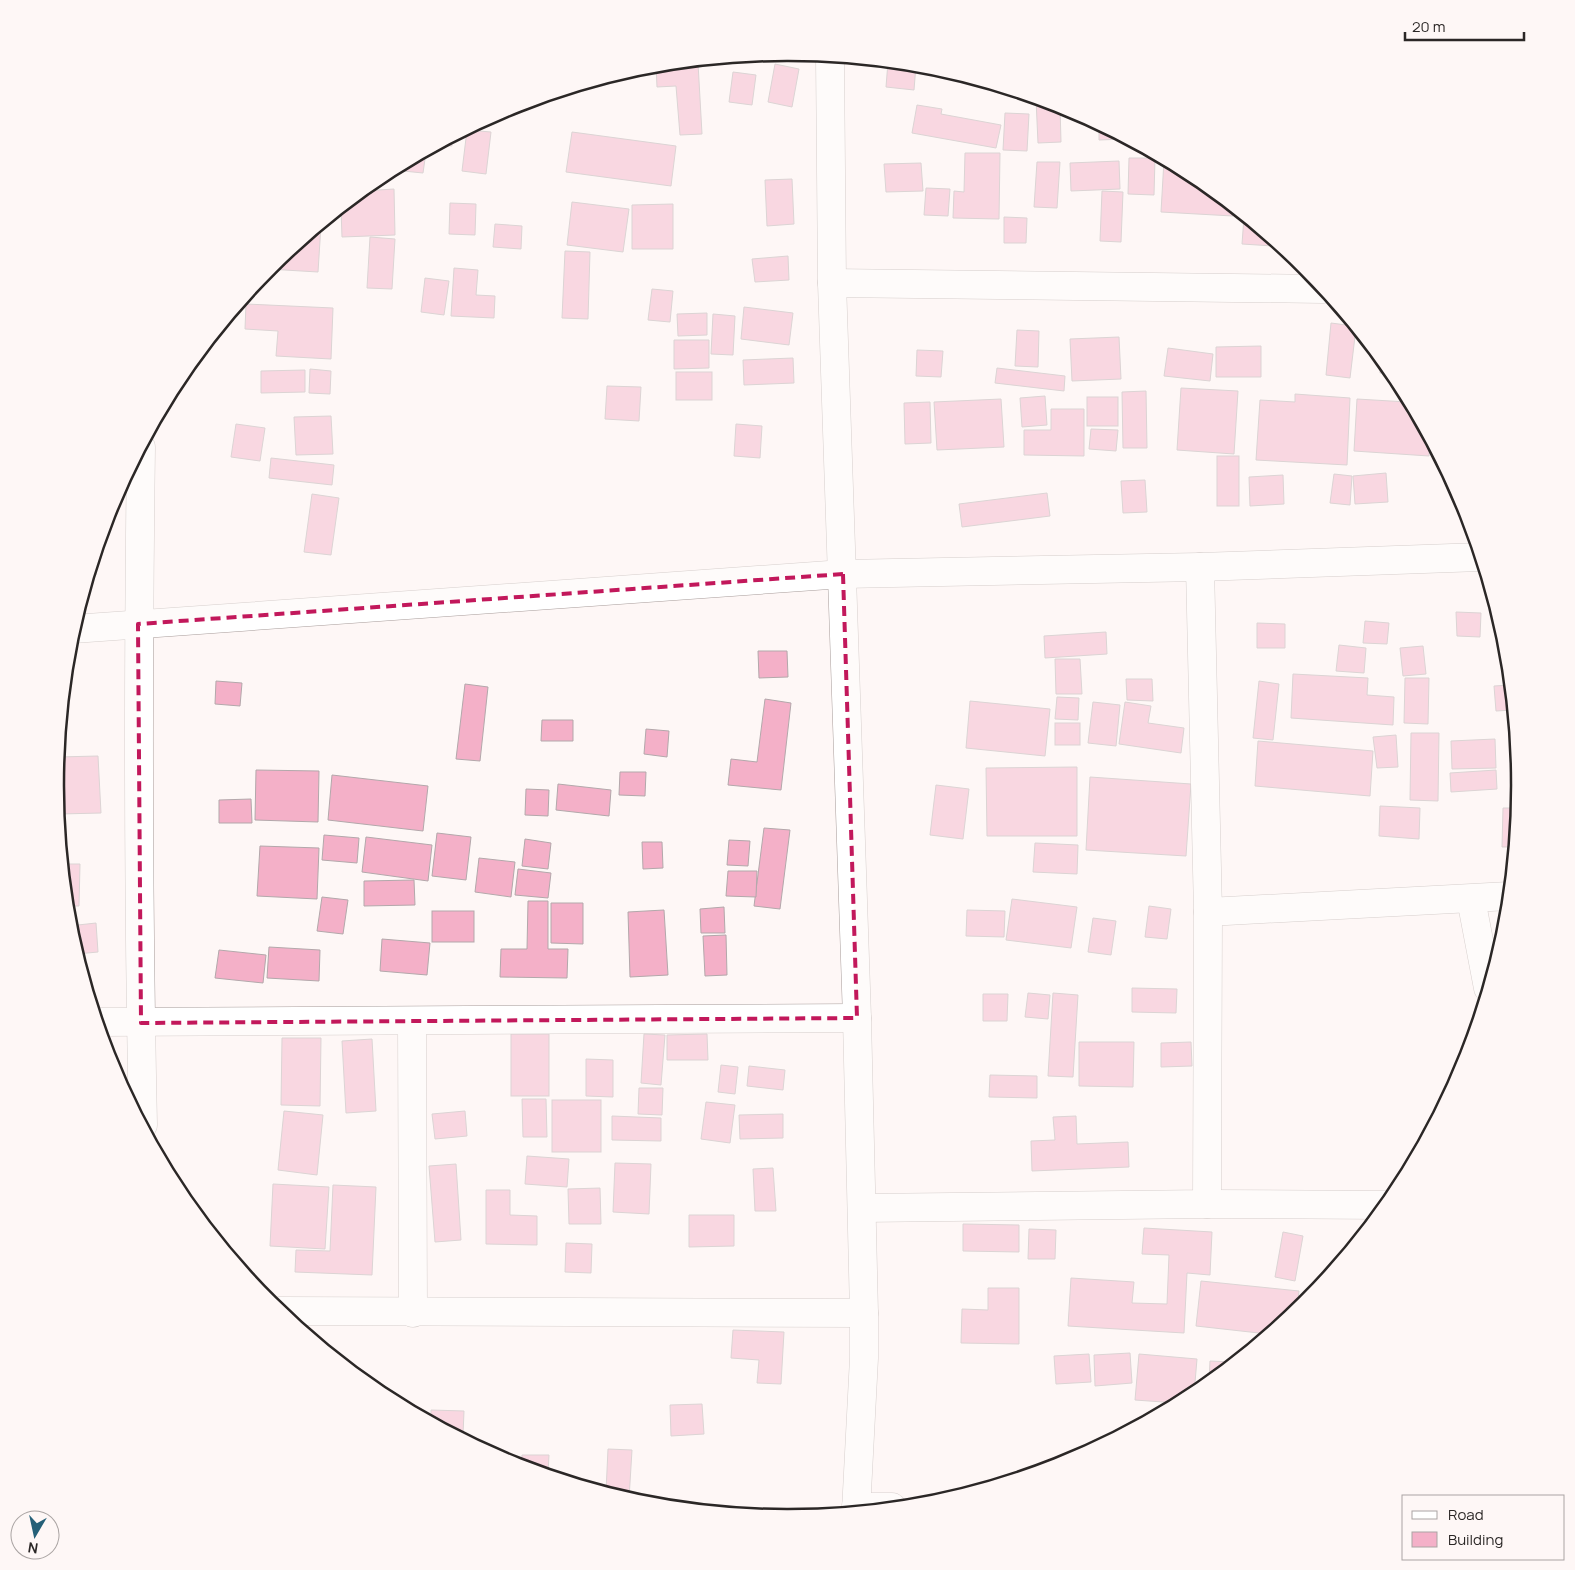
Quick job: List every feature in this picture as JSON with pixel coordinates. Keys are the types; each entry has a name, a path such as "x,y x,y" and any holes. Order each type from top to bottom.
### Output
{"street":[{"path":"830,63 832,283 857,1018 864,1313 864,1358 856,1505"},
{"path":"832,283 1313,288"},
{"path":"141,460 138,624 143,1114"},
{"path":"82,627 843,574 1200,566 1475,557"},
{"path":"1200,566 1208,912 1207,1204"},
{"path":"1208,912 1502,897"},
{"path":"1471,899 1486,976"},
{"path":"104,1022 857,1018"},
{"path":"412,1021 413,1312"},
{"path":"862,1208 1207,1204 1377,1205"},
{"path":"291,1311 864,1313"}],"highlighted area":[{"path":"843,574 857,1018 141,1023 138,624"}],"building":[{"path":"775,64 799,69 792,107 768,102"},
{"path":"698,67 702,134 680,135 676,86 657,87 656,73"},
{"path":"888,68 915,73 914,90 886,87"},
{"path":"733,72 756,75 752,105 729,102"},
{"path":"917,105 942,109 941,114 1001,125 996,148 912,133"},
{"path":"1036,106 1060,115 1061,142 1038,143"},
{"path":"1005,113 1029,114 1027,151 1003,150"},
{"path":"478,131 491,132 486,174 462,171 466,136"},
{"path":"572,132 676,146 671,186 566,172"},
{"path":"1099,132 1114,139 1099,140"},
{"path":"965,153 1000,153 999,219 953,218 954,191 964,192"},
{"path":"1129,158 1149,158 1155,162 1154,195 1128,194"},
{"path":"425,159 423,173 404,171"},
{"path":"1119,161 1120,189 1071,191 1070,163"},
{"path":"1037,162 1060,162 1057,208 1034,207"},
{"path":"921,163 923,191 886,192 884,164"},
{"path":"1164,167 1190,183 1233,216 1161,212"},
{"path":"792,179 794,224 767,226 765,180"},
{"path":"926,188 950,189 948,216 924,215"},
{"path":"394,189 395,235 342,237 341,216 375,190"},
{"path":"1102,191 1123,192 1121,242 1100,241"},
{"path":"572,202 629,209 623,252 567,245"},
{"path":"450,203 476,204 475,235 449,234"},
{"path":"673,204 673,249 632,249 632,205"},
{"path":"1004,217 1027,218 1026,243 1004,243"},
{"path":"495,224 522,226 521,249 493,247"},
{"path":"1244,224 1270,246 1242,244"},
{"path":"321,232 318,272 280,270"},
{"path":"370,237 395,239 392,289 367,288"},
{"path":"565,251 590,252 588,319 562,318"},
{"path":"788,256 789,280 755,282 752,259"},
{"path":"454,268 478,270 476,295 495,296 494,318 451,316"},
{"path":"425,278 449,281 444,315 421,312"},
{"path":"652,289 673,291 670,322 648,320"},
{"path":"247,304 333,308 331,359 276,356 278,331 245,329"},
{"path":"744,307 793,313 789,345 741,339"},
{"path":"707,313 707,335 678,336 677,314"},
{"path":"713,314 735,316 733,355 711,354"},
{"path":"1331,323 1346,325 1355,336 1350,378 1326,375"},
{"path":"1017,330 1039,331 1038,367 1015,366"},
{"path":"1119,337 1121,379 1072,381 1070,339"},
{"path":"674,340 709,340 709,368 674,369"},
{"path":"1261,346 1261,377 1216,377 1216,347"},
{"path":"1168,348 1213,354 1210,381 1164,376"},
{"path":"917,350 943,351 941,377 916,376"},
{"path":"793,358 794,383 744,385 743,360"},
{"path":"997,368 1065,376 1064,391 995,383"},
{"path":"310,369 331,371 330,394 309,393"},
{"path":"305,370 305,392 261,393 261,371"},
{"path":"676,372 712,372 712,400 676,400"},
{"path":"607,386 641,387 639,421 605,419"},
{"path":"1181,388 1238,391 1234,454 1177,450"},
{"path":"1146,391 1147,448 1123,448 1122,392"},
{"path":"1295,394 1350,398 1347,465 1256,460 1260,400 1295,402"},
{"path":"1045,396 1047,425 1022,427 1020,398"},
{"path":"1087,397 1118,397 1118,426 1087,426"},
{"path":"1001,399 1004,447 937,450 934,402"},
{"path":"1357,399 1401,402 1429,451 1429,456 1354,451"},
{"path":"930,402 931,443 905,444 904,403"},
{"path":"1051,409 1084,409 1084,456 1024,455 1024,430 1051,430"},
{"path":"331,416 333,454 296,455 294,417"},
{"path":"236,424 265,428 260,461 231,457"},
{"path":"736,424 762,426 760,458 734,456"},
{"path":"1091,429 1118,430 1116,451 1089,449"},
{"path":"1217,456 1239,456 1239,506 1217,506"},
{"path":"271,458 334,465 332,485 269,478"},
{"path":"1386,473 1388,502 1355,504 1353,476"},
{"path":"1334,474 1352,476 1350,505 1330,503"},
{"path":"1283,475 1284,504 1250,506 1249,477"},
{"path":"1145,480 1147,512 1123,513 1121,481"},
{"path":"1047,493 1050,516 962,527 959,504"},
{"path":"312,494 339,498 331,555 304,552"},
{"path":"1456,612 1481,613 1480,637 1457,636"},
{"path":"1365,621 1389,623 1387,644 1363,643"},
{"path":"1257,623 1285,624 1285,648 1257,648"},
{"path":"1106,632 1107,654 1045,658 1044,636"},
{"path":"1339,645 1366,648 1364,673 1336,671"},
{"path":"1423,646 1426,674 1403,676 1400,648"},
{"path":"758,651 787,651 788,677 759,678"},
{"path":"1055,659 1080,659 1082,694 1056,694"},
{"path":"1293,674 1368,678 1367,695 1394,697 1393,725 1291,718"},
{"path":"1405,678 1429,678 1428,724 1404,723"},
{"path":"1126,679 1152,679 1153,701 1127,700"},
{"path":"216,681 242,683 240,706 215,704"},
{"path":"1259,681 1279,684 1273,740 1253,738"},
{"path":"465,684 488,687 480,761 456,759"},
{"path":"1504,685 1507,710 1496,711 1494,686"},
{"path":"1057,697 1079,698 1078,720 1055,719"},
{"path":"765,699 791,703 781,790 728,785 731,759 757,762"},
{"path":"970,701 1050,709 1045,756 966,748"},
{"path":"1093,702 1120,705 1116,746 1088,743"},
{"path":"1125,702 1151,706 1148,723 1184,728 1181,753 1119,744"},
{"path":"542,720 573,720 573,741 541,741"},
{"path":"1055,723 1080,723 1080,745 1055,745"},
{"path":"646,729 669,731 667,757 644,754"},
{"path":"1411,733 1439,733 1438,801 1410,800"},
{"path":"1396,735 1398,767 1377,768 1373,737"},
{"path":"1495,739 1496,768 1452,769 1451,741"},
{"path":"1258,741 1373,751 1370,796 1255,786"},
{"path":"98,756 101,813 65,814 65,757"},
{"path":"1077,767 1077,836 987,836 986,768"},
{"path":"256,770 319,771 318,822 255,820"},
{"path":"1496,770 1497,789 1451,792 1450,773"},
{"path":"620,772 646,772 645,796 619,795"},
{"path":"332,775 428,786 423,831 328,820"},
{"path":"1090,777 1191,784 1186,856 1086,850"},
{"path":"558,784 611,790 609,816 556,810"},
{"path":"936,785 969,789 963,839 930,835"},
{"path":"526,789 549,790 548,816 525,815"},
{"path":"251,799 252,823 219,823 219,800"},
{"path":"1380,806 1420,808 1419,839 1379,836"},
{"path":"1503,808 1511,808 1508,847 1502,847"},
{"path":"764,828 790,830 780,909 754,906"},
{"path":"437,833 471,837 466,880 432,876"},
{"path":"324,835 359,838 357,863 322,860"},
{"path":"366,837 432,845 428,881 362,872"},
{"path":"525,839 551,843 548,869 522,866"},
{"path":"729,840 750,841 748,866 727,865"},
{"path":"642,842 662,842 663,868 643,869"},
{"path":"1035,843 1078,845 1077,874 1033,872"},
{"path":"260,846 319,848 317,899 257,896"},
{"path":"479,858 515,862 511,897 475,892"},
{"path":"68,864 80,864 79,906 75,906"},
{"path":"518,869 551,873 548,898 515,895"},
{"path":"728,871 757,871 756,897 726,896"},
{"path":"414,880 415,905 364,906 364,881"},
{"path":"322,897 348,900 343,934 317,931"},
{"path":"1012,899 1077,907 1071,948 1006,940"},
{"path":"528,901 548,901 548,949 568,949 567,978 500,977 501,949 527,949"},
{"path":"551,903 583,903 583,944 551,943"},
{"path":"1149,906 1171,909 1167,939 1145,937"},
{"path":"724,907 725,933 701,933 700,909"},
{"path":"664,910 668,975 630,977 628,912"},
{"path":"967,910 1005,911 1004,937 966,936"},
{"path":"432,911 474,911 474,942 432,942"},
{"path":"1093,918 1116,921 1111,955 1088,952"},
{"path":"96,923 98,952 84,953 78,925"},
{"path":"726,935 727,975 705,976 703,936"},
{"path":"382,939 430,943 427,975 380,971"},
{"path":"269,947 320,950 319,981 267,978"},
{"path":"219,950 266,955 263,983 215,978"},
{"path":"1132,988 1177,989 1176,1013 1132,1012"},
{"path":"1028,993 1050,995 1048,1019 1025,1017"},
{"path":"1053,993 1078,995 1073,1077 1048,1076"},
{"path":"983,994 1008,994 1007,1021 983,1021"},
{"path":"511,1034 549,1034 549,1096 511,1096"},
{"path":"644,1034 665,1035 661,1085 641,1083"},
{"path":"707,1034 708,1060 667,1060 667,1035"},
{"path":"282,1038 321,1038 320,1106 281,1105"},
{"path":"372,1039 376,1111 346,1113 342,1041"},
{"path":"1079,1042 1134,1042 1133,1087 1079,1086"},
{"path":"1191,1042 1192,1066 1161,1067 1161,1043"},
{"path":"586,1059 613,1060 613,1097 586,1096"},
{"path":"721,1065 738,1067 735,1094 718,1092"},
{"path":"749,1066 785,1070 783,1090 747,1086"},
{"path":"990,1075 1037,1076 1037,1098 989,1097"},
{"path":"639,1088 663,1088 662,1115 638,1114"},
{"path":"522,1099 546,1099 547,1137 523,1137"},
{"path":"552,1100 601,1100 601,1152 552,1152"},
{"path":"706,1102 735,1105 730,1143 701,1139"},
{"path":"284,1111 323,1115 317,1175 278,1170"},
{"path":"465,1111 467,1136 435,1139 432,1114"},
{"path":"783,1114 783,1138 740,1139 739,1115"},
{"path":"612,1116 661,1118 661,1141 612,1140"},
{"path":"1076,1116 1077,1144 1128,1142 1129,1167 1032,1171 1031,1141 1055,1140 1053,1117"},
{"path":"527,1156 569,1159 567,1187 525,1184"},
{"path":"615,1163 651,1164 649,1214 613,1212"},
{"path":"456,1164 461,1240 435,1242 429,1166"},
{"path":"773,1168 776,1211 755,1211 753,1169"},
{"path":"273,1184 329,1187 325,1249 270,1246"},
{"path":"333,1185 376,1187 372,1275 295,1272 296,1250 330,1251"},
{"path":"600,1188 601,1224 569,1224 568,1189"},
{"path":"486,1190 510,1190 510,1215 537,1216 537,1245 486,1244"},
{"path":"689,1215 734,1215 734,1246 689,1247"},
{"path":"963,1224 1019,1225 1019,1252 963,1251"},
{"path":"1144,1228 1212,1232 1210,1275 1187,1273 1184,1333 1068,1326 1071,1278 1134,1282 1132,1303 1167,1304 1169,1255 1142,1254"},
{"path":"1029,1229 1056,1230 1055,1259 1028,1259"},
{"path":"1283,1232 1303,1236 1295,1281 1275,1277"},
{"path":"566,1243 592,1244 591,1273 565,1272"},
{"path":"1201,1281 1299,1291 1298,1298 1260,1333 1196,1326"},
{"path":"988,1288 1019,1288 1019,1344 961,1343 962,1309 988,1310"},
{"path":"733,1330 784,1332 781,1384 757,1383 759,1360 731,1358"},
{"path":"1130,1353 1132,1383 1095,1386 1094,1355"},
{"path":"1089,1354 1091,1382 1056,1384 1054,1356"},
{"path":"1139,1354 1197,1359 1195,1383 1190,1387 1165,1402 1135,1400"},
{"path":"1210,1361 1224,1362 1209,1373"},
{"path":"702,1404 704,1434 671,1436 670,1405"},
{"path":"431,1410 464,1411 463,1432 431,1415"},
{"path":"608,1449 632,1450 629,1491 606,1486"},
{"path":"522,1455 549,1455 548,1468 522,1458"}]}
